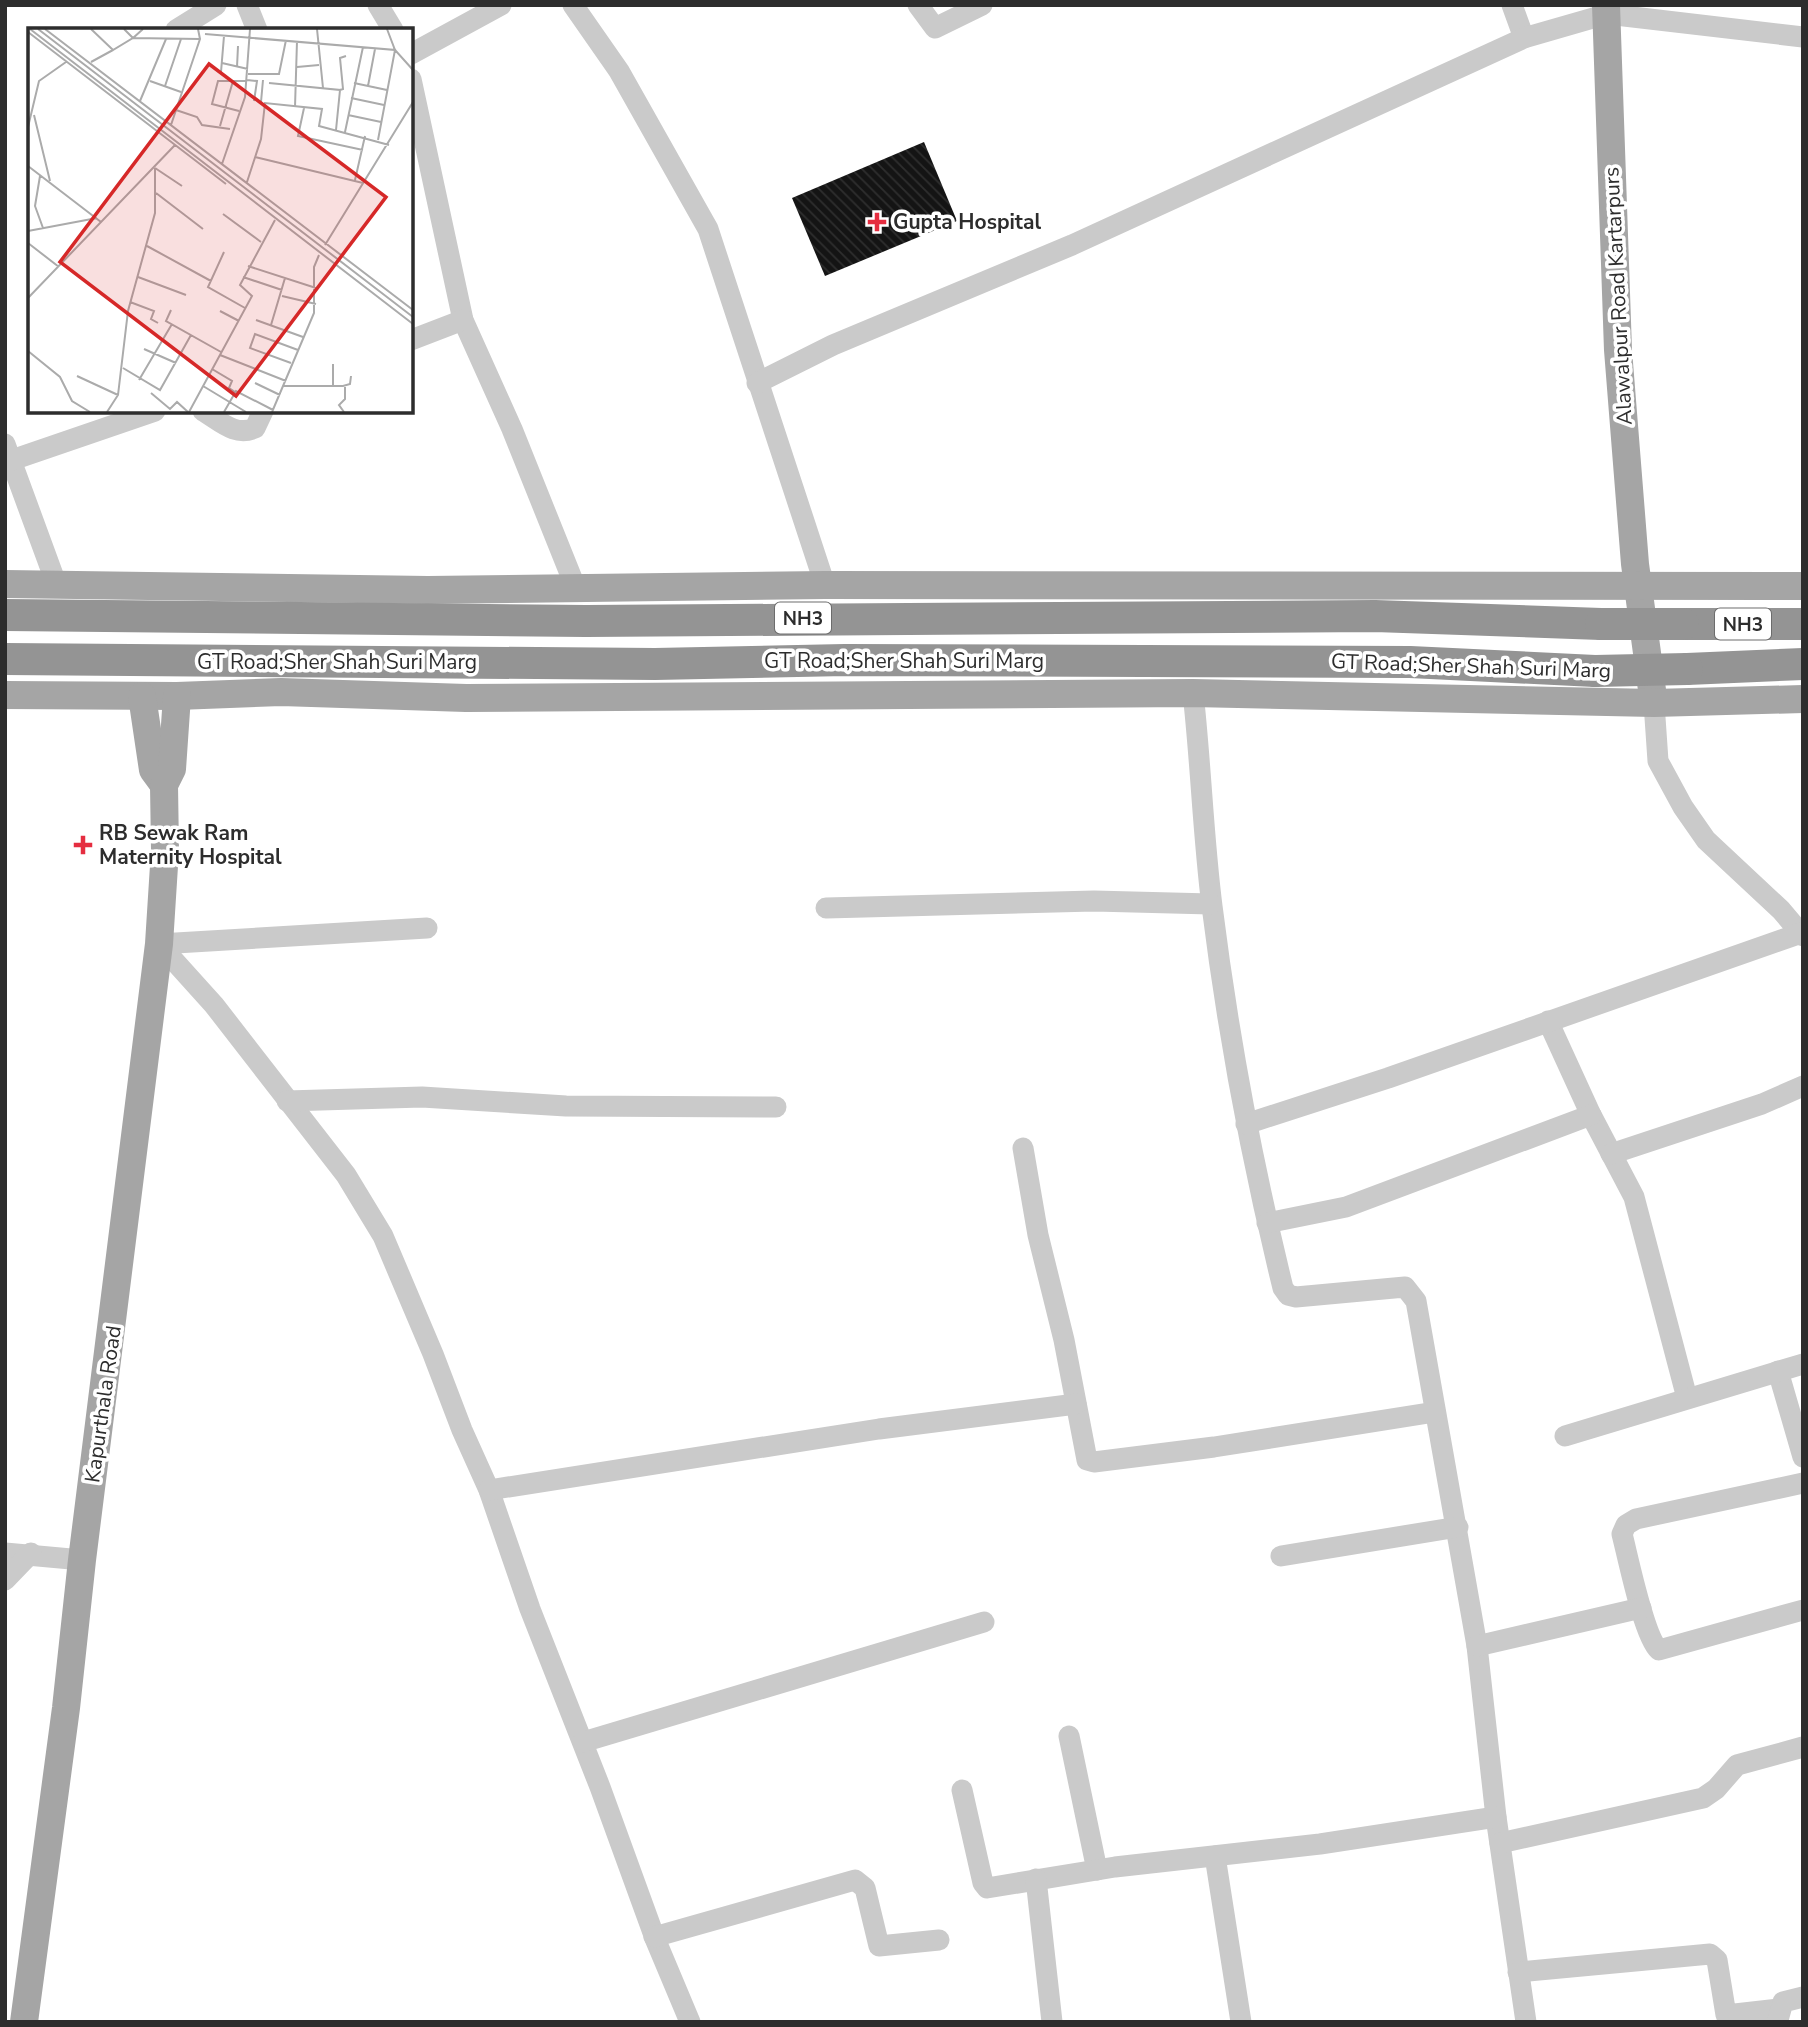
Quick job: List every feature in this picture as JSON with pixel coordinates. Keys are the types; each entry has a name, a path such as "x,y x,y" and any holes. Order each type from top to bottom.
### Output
{"highway":[{"name":"GT Road;Sher Shah Suri Marg","path":"5,615 586,621 1375,616 1601,624 1803,624"},
{"name":"GT Road;Sher Shah Suri Marg","path":"5,659 654,664 845,660 1397,662 1595,671 1803,664"}],"main road":[{"name":"Alawalpur Road Kartarpurs","path":"1606,10 1618,350 1634,564 1654,703"},
{"path":"5,584 428,590 575,586 825,585 1803,586"},
{"path":"5,695 177,696 281,692 480,698 1193,693 1654,703 1803,698"},
{"name":"Kapurthala Road","path":"142,696 153,770 164,785"},
{"name":"Kapurthala Road","path":"24,2022 66,1708 159,944 165,850 164,785 172,769 177,696"}],"street":[{"path":"179,28 216,5"},
{"path":"247,5 256,28"},
{"path":"378,5 392,28"},
{"path":"413,53 474,12 501,5"},
{"path":"573,5 619,71 708,229 825,585"},
{"path":"918,5 935,27 982,5"},
{"path":"1512,5 1524,38"},
{"path":"757,383 833,345 1072,245 1524,38 1606,10 1803,37"},
{"path":"413,100 419,164 463,320 517,441 575,586"},
{"path":"413,339 463,320"},
{"path":"56,583 8,452 149,413"},
{"path":"207,413 240,432 255,428 262,413"},
{"path":"1193,693 1211,904 1246,1124 1267,1223 1288,1296 1400,1287 1413,1293 1458,1527 1477,1646 1496,1817 1526,2022"},
{"path":"1246,1124 1388,1078 1802,935 1781,910 1706,839 1683,807 1658,761 1654,703"},
{"path":"826,908 1094,901 1211,904"},
{"path":"159,944 427,928"},
{"path":"159,944 214,1005 346,1175 383,1236 489,1490 530,1609 583,1742 654,1937 690,2022"},
{"path":"1548,1021 1641,1217 1686,1398"},
{"path":"1611,1154 1762,1104 1803,1086"},
{"path":"287,1101 422,1097 566,1106 776,1107"},
{"path":"1267,1223 1346,1207 1591,1115"},
{"path":"1023,1148 1038,1235 1076,1404 1084,1456 1094,1462 1214,1447 1435,1412"},
{"path":"1565,1436 1803,1364"},
{"path":"1779,1371 1803,1457"},
{"path":"489,1490 879,1429 1076,1404"},
{"path":"1803,1483 1636,1519 1626,1525 1622,1534 1654,1646 1662,1650 1803,1610"},
{"path":"1280,1556 1458,1527"},
{"path":"5,1553 31,1553 82,1560"},
{"path":"5,1580 31,1553"},
{"path":"1477,1646 1641,1608"},
{"path":"583,1742 984,1622"},
{"path":"1069,1736 1097,1870"},
{"path":"1500,1843 1703,1798 1716,1789 1737,1765 1803,1747"},
{"path":"962,1790 985,1887 1097,1870 1320,1844 1496,1817"},
{"path":"1216,1856 1241,2022"},
{"path":"1036,1879 1052,2022"},
{"path":"654,1937 855,1880 865,1888 879,1946 939,1940"},
{"path":"1518,1972 1710,1954 1717,1960 1726,2015 1778,2015 1789,1999 1803,1997"}],"building":[{"path":"924,142 957,221 825,276 792,198"}],"place":[{"name":"Gupta Hospital","path":"877,222"},
{"name":"RB Sewak Ram Maternity Hospital","path":"83,845"}]}
